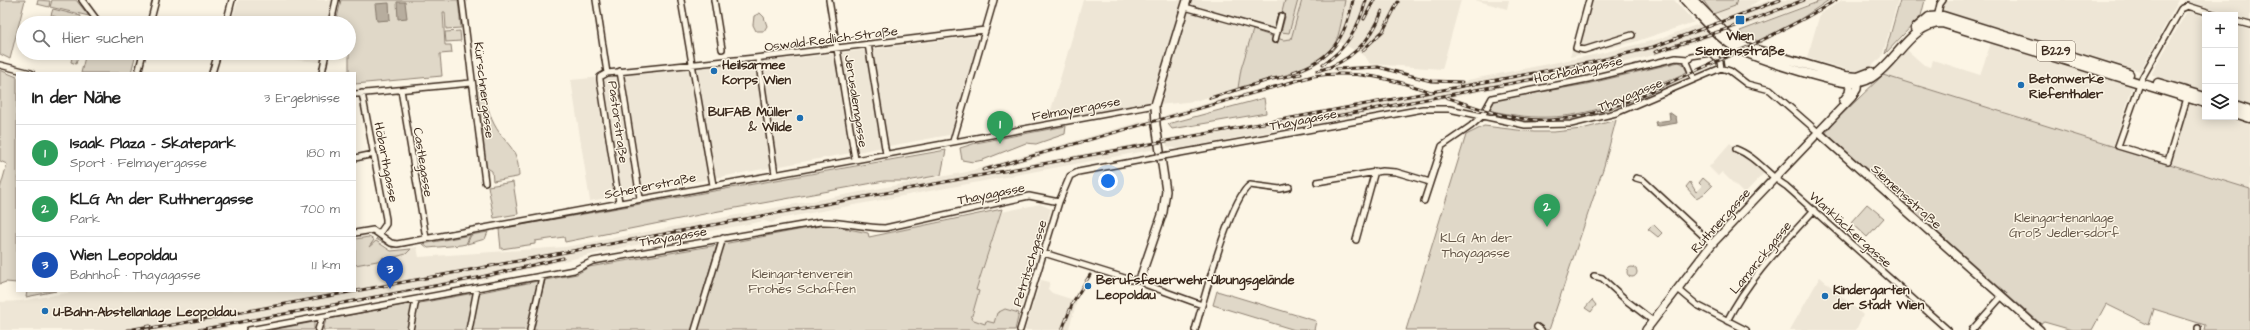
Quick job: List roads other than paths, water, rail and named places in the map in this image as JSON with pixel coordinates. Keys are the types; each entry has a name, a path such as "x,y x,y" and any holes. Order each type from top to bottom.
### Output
{"main road":[{"path":"1685,0 1719,35 1743,49 1855,80 1875,70 1924,20 1937,19"},
{"path":"1693,0 1729,37 1743,49"},
{"name":"B229","path":"1937,19 2141,81 2202,96"},
{"name":"B229","path":"2141,81 2202,102"},
{"path":"2238,107 2250,111"},
{"path":"2238,114 2250,118"}],"street":[{"path":"82,0 95,16"},
{"path":"152,16 156,0"},
{"path":"228,16 232,0"},
{"path":"333,16 336,0"},
{"name":"Kürschnergasse","path":"462,0 473,74 471,83 485,182"},
{"name":"Pastorstraße","path":"596,0 607,73 600,77 600,80 619,202"},
{"path":"681,0 713,185"},
{"path":"714,0 722,49"},
{"name":"Jerusalemgasse","path":"829,0 855,159"},
{"path":"953,141 994,0"},
{"path":"1589,0 1576,48 1579,50 1584,50 1632,35"},
{"path":"1937,19 1943,0"},
{"path":"1140,279 1163,212 1166,191 1156,125 1155,105 1186,4 1277,33"},
{"path":"2187,98 2168,161 2118,146 2141,81 2179,13 2184,6 2206,12"},
{"path":"1275,40 1281,16"},
{"path":"2238,21 2250,25"},
{"name":"Oswald-Redlich-Straße","path":"607,73 693,63 758,58 985,30"},
{"path":"868,44 886,154"},
{"name":"Hochbahngasse","path":"1482,116 1492,98 1588,79 1676,58 1688,60 1691,56 1709,52 1718,58 1722,68"},
{"path":"758,58 775,174"},
{"path":"138,72 141,60"},
{"path":"212,72 216,60"},
{"path":"322,72 325,60"},
{"path":"1688,60 1688,66 1694,79"},
{"path":"0,65 27,72"},
{"name":"Thayagasse","path":"250,330 542,277 577,270 593,261 723,238 825,222 863,227 895,226 1029,196 1059,202 1067,179 1073,174 1416,109 1449,109 1530,126 1556,126 1584,122 1621,111 1722,68"},
{"name":"Siemensstraße","path":"1722,68 1730,71 1744,83 1767,88 1774,92 2040,330"},
{"name":"Pastorstraße","path":"620,72 640,198"},
{"name":"Ruthnergasse","path":"1646,330 1712,244 1852,97 1857,89 1855,80"},
{"path":"356,94 471,83"},
{"name":"Castlegasse","path":"401,90 426,238"},
{"name":"Höbarthgasse","path":"362,93 386,219 386,224 379,234"},
{"name":"Felmayergasse","path":"953,141 1155,105"},
{"path":"1424,200 1442,146 1471,126 1482,116"},
{"name":"Schererstraße","path":"356,233 370,230 395,244 953,141"},
{"name":"Wankläckergasse","path":"1736,149 1745,152 1774,179 1786,186 1948,330"},
{"path":"356,158 374,154"},
{"path":"1317,182 1375,171 1392,171 1430,182"},
{"path":"1356,240 1375,171"},
{"path":"1636,178 1643,180 1712,244"},
{"path":"1195,330 1230,219 1244,188 1250,185 1280,189 1289,187"},
{"name":"Petritschgasse","path":"1020,330 1059,202"},
{"name":"Lamarckgasse","path":"1727,321 1740,299 1756,278 1814,210"},
{"path":"695,330 723,238"},
{"path":"1044,253 1131,280 1140,279 1154,288 1202,305"},
{"path":"1594,276 1602,278 1626,302 1653,321"},
{"path":"530,330 542,277"},
{"path":"1678,288 1697,305 1746,330"},
{"path":"469,330 477,289"},
{"path":"1972,330 2002,296"},
{"path":"410,330 416,300"},
{"path":"318,330 322,317"}],"railway":[{"path":"1293,72 1318,61 1335,46 1346,26 1353,0"},
{"path":"1323,64 1339,51 1351,36 1360,19 1366,0"},
{"path":"1364,19 1374,0"},
{"path":"356,291 1593,62 1653,47 1780,0"},
{"path":"1655,52 1730,28 1804,0"},
{"path":"1446,97 1484,110 1522,119 1549,120 1585,115 1619,105 1723,59 1761,41 1836,0"},
{"path":"1363,50 1383,31 1398,2"},
{"path":"1317,71 1339,63 1357,50 1372,32 1382,11"},
{"path":"1336,69 1378,67 1431,81 1462,82"},
{"path":"1304,122 1566,73"},
{"path":"1210,98 1272,79 1301,74"},
{"path":"983,170 1313,76 1328,74 1373,76 1431,92"},
{"path":"198,330 477,278 563,258"},
{"path":"1062,330 1073,302 1090,275"},
{"path":"145,330 350,292"},
{"path":"128,330 150,326"}],"place":[{"name":"Wien Siemensstraße","path":"1740,20"},
{"name":"Heilsarmee Korps Wien","path":"714,71"},
{"name":"Betonwerke Riefenthaler","path":"2021,85"},
{"name":"BUFAB Müller & Wilde","path":"800,118"},
{"name":"Isaak Plaza - Skatepark","path":"1000,144"},
{"name":"KLG An der Ruthnergasse","path":"1547,227"},
{"name":"Berufsfeuerwehr-Übungsgelände Leopoldau","path":"1088,286"},
{"name":"Wien Leopoldau","path":"390,289"},
{"name":"Kindergarten der Stadt Wien","path":"1825,296"},
{"name":"U-Bahn-Abstellanlage Leopoldau","path":"45,311"}],"park label":[{"name":"Kleingartenanlage Groß Jedlersdorf","path":"2064,224"},
{"name":"KLG An der Thayagasse","path":"1476,244"},
{"name":"Kleingartenverein Frohes Schaffen","path":"802,280"}]}
